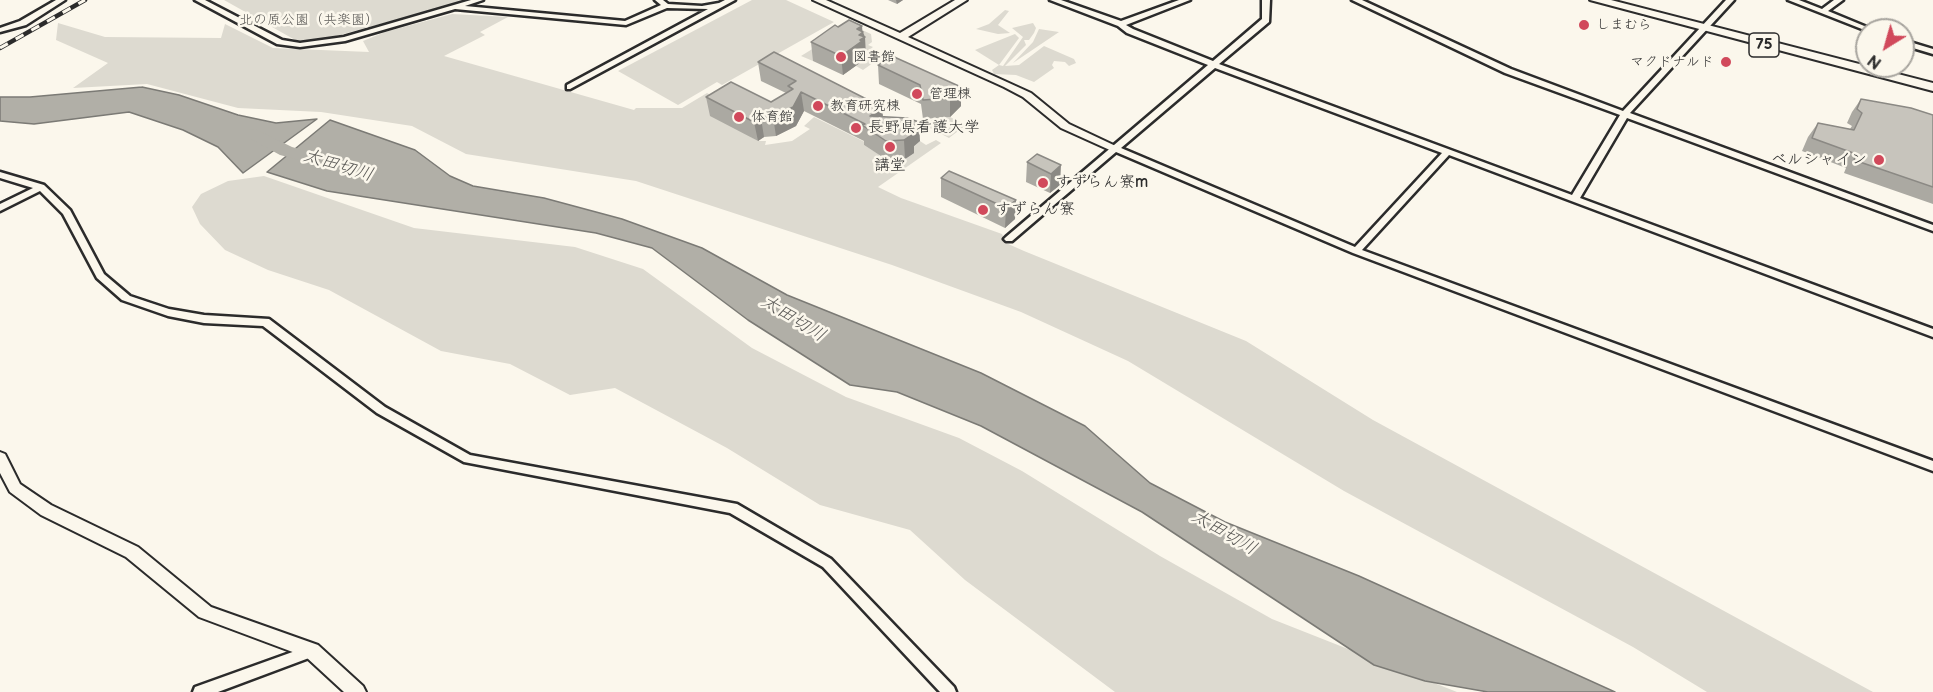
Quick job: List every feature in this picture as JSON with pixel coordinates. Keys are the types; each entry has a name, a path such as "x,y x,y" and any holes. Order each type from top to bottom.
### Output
{"main road":[{"name":"75","path":"1596,0 1933,87"}],"street":[{"path":"0,30 23,23 61,0"},
{"path":"199,0 280,42 300,45 345,39 478,0"},
{"path":"658,0 666,6"},
{"path":"570,87 731,0"},
{"path":"818,0 1008,85 1027,95 1065,126 1356,251 1552,326 1933,466"},
{"path":"901,37 962,0"},
{"path":"1054,0 1121,24 1130,31 1215,65 1933,333"},
{"path":"1009,239 1266,20 1266,0"},
{"path":"1356,0 1508,70 1933,228"},
{"path":"1574,200 1624,115 1730,0"},
{"path":"1792,0 1855,25"},
{"path":"1823,12 1839,0"},
{"path":"1121,24 1179,1"},
{"path":"452,8 626,23 666,6 702,8 721,5"},
{"path":"1915,46 1933,52"},
{"path":"1356,251 1447,152"},
{"path":"0,175 41,187 67,212 100,276 126,298 168,312 204,319 265,322 381,410 468,459 734,508 827,563 950,692"},
{"path":"0,208 41,187"},
{"path":"0,458 15,489 46,510 132,552 205,612 312,651 357,692"},
{"path":"200,692 312,651"}],"green space":[{"name":"北の原公園（共楽園）","path":"224,0 469,0 321,40 297,41"},
{"path":"752,0 786,0 834,22 722,85 717,82 678,105 618,71"},
{"path":"1005,10 1009,11 998,25 1010,33 998,34 976,29 989,24"},
{"path":"452,14 508,17 480,32 485,35 444,56 634,110 636,108 682,108 707,93 717,98 751,137 758,141 766,141 765,145 792,141 810,129 804,126 814,117 867,143 864,145 880,155 876,157 881,160 905,159 908,150 920,141 926,145 936,140 941,143 878,187 901,198 1002,234 1006,243 1024,251 1246,341 1373,420 1873,692 1707,692 1633,647 1344,491 1128,361 1021,312 892,265 636,181 466,154 412,126 321,112 238,108 147,84 73,88 108,63 56,40 58,23 105,37 221,38 225,24 273,48 369,52 363,41 385,32"},
{"path":"1033,23 1036,28 1034,33 1029,40 1024,40 1026,45 1005,66 1019,65 1044,46 1074,59 1076,63 1069,66 1065,62 1054,61 1052,65 1054,68 1034,82 1016,75 994,74 992,70 999,65 1003,66 1023,37 1012,28"},
{"path":"851,25 871,34 872,42 868,45 873,47 869,51 873,53 870,59 873,63 863,70 856,66 860,62 822,56 813,61 801,56"},
{"path":"1039,29 1059,32 1013,63 1033,42"},
{"path":"1015,34 1019,38 999,65 975,50"},
{"path":"950,117 966,125 949,138 928,127 928,123 935,118"},
{"path":"264,176 414,228 575,247 643,269 752,348 846,397 959,438 1022,471 1160,556 1272,619 1457,692 1115,692 965,580 910,530 820,505 727,448 615,388 570,395 510,364 441,351 329,290 268,270 225,250 200,224 192,207 201,194 228,181"}],"water":[{"path":"142,87 179,95 238,115 276,123 317,119 243,173 218,147 183,130 129,112 34,124 0,121 0,97 30,97"},
{"path":"330,120 415,150 450,176 473,186 544,198 622,219 702,248 787,295 981,373 1085,426 1150,483 1225,522 1359,576 1615,692 1488,692 1425,681 1374,665 1142,512 981,426 897,392 850,385 748,320 652,248 596,233 327,191 267,172"}],"building":[{"path":"849,20 862,26 857,29 863,32 859,35 865,37 841,56 811,42 835,25 838,27"},
{"path":"774,52 882,107 870,116 907,118 919,122 907,130 913,134 904,140 886,141 862,125 865,124 801,92 793,107 773,117 761,118 754,122 706,97 731,82 771,102 793,89 788,86 796,81 758,62"},
{"path":"892,56 961,87 950,98 923,100 920,85 878,65"},
{"name":"ベルシャイン","path":"1861,99 1911,108 1933,115 1933,187 1854,160 1856,154 1812,138 1818,123 1854,130 1862,113 1857,109"},
{"path":"1037,154 1061,165 1051,174 1027,162"},
{"path":"949,171 1016,200 1006,208 941,178"}],"waterway":[{"name":"太田切川","path":"255,134 286,151 318,160"}],"railway":[{"path":"0,48 85,0"}],"place":[{"name":"しまむら","path":"1584,25"},
{"name":"図書館","path":"841,57"},
{"name":"マクドナルド","path":"1726,62"},
{"name":"管理棟","path":"917,94"},
{"name":"教育研究棟","path":"818,106"},
{"name":"体育館","path":"739,117"},
{"name":"長野県看護大学","path":"856,128"},
{"name":"講堂","path":"890,147"},
{"name":"ベルシャイン","path":"1879,160"},
{"name":"すずらん寮m","path":"1043,183"},
{"name":"すずらん寮","path":"983,210"}]}
